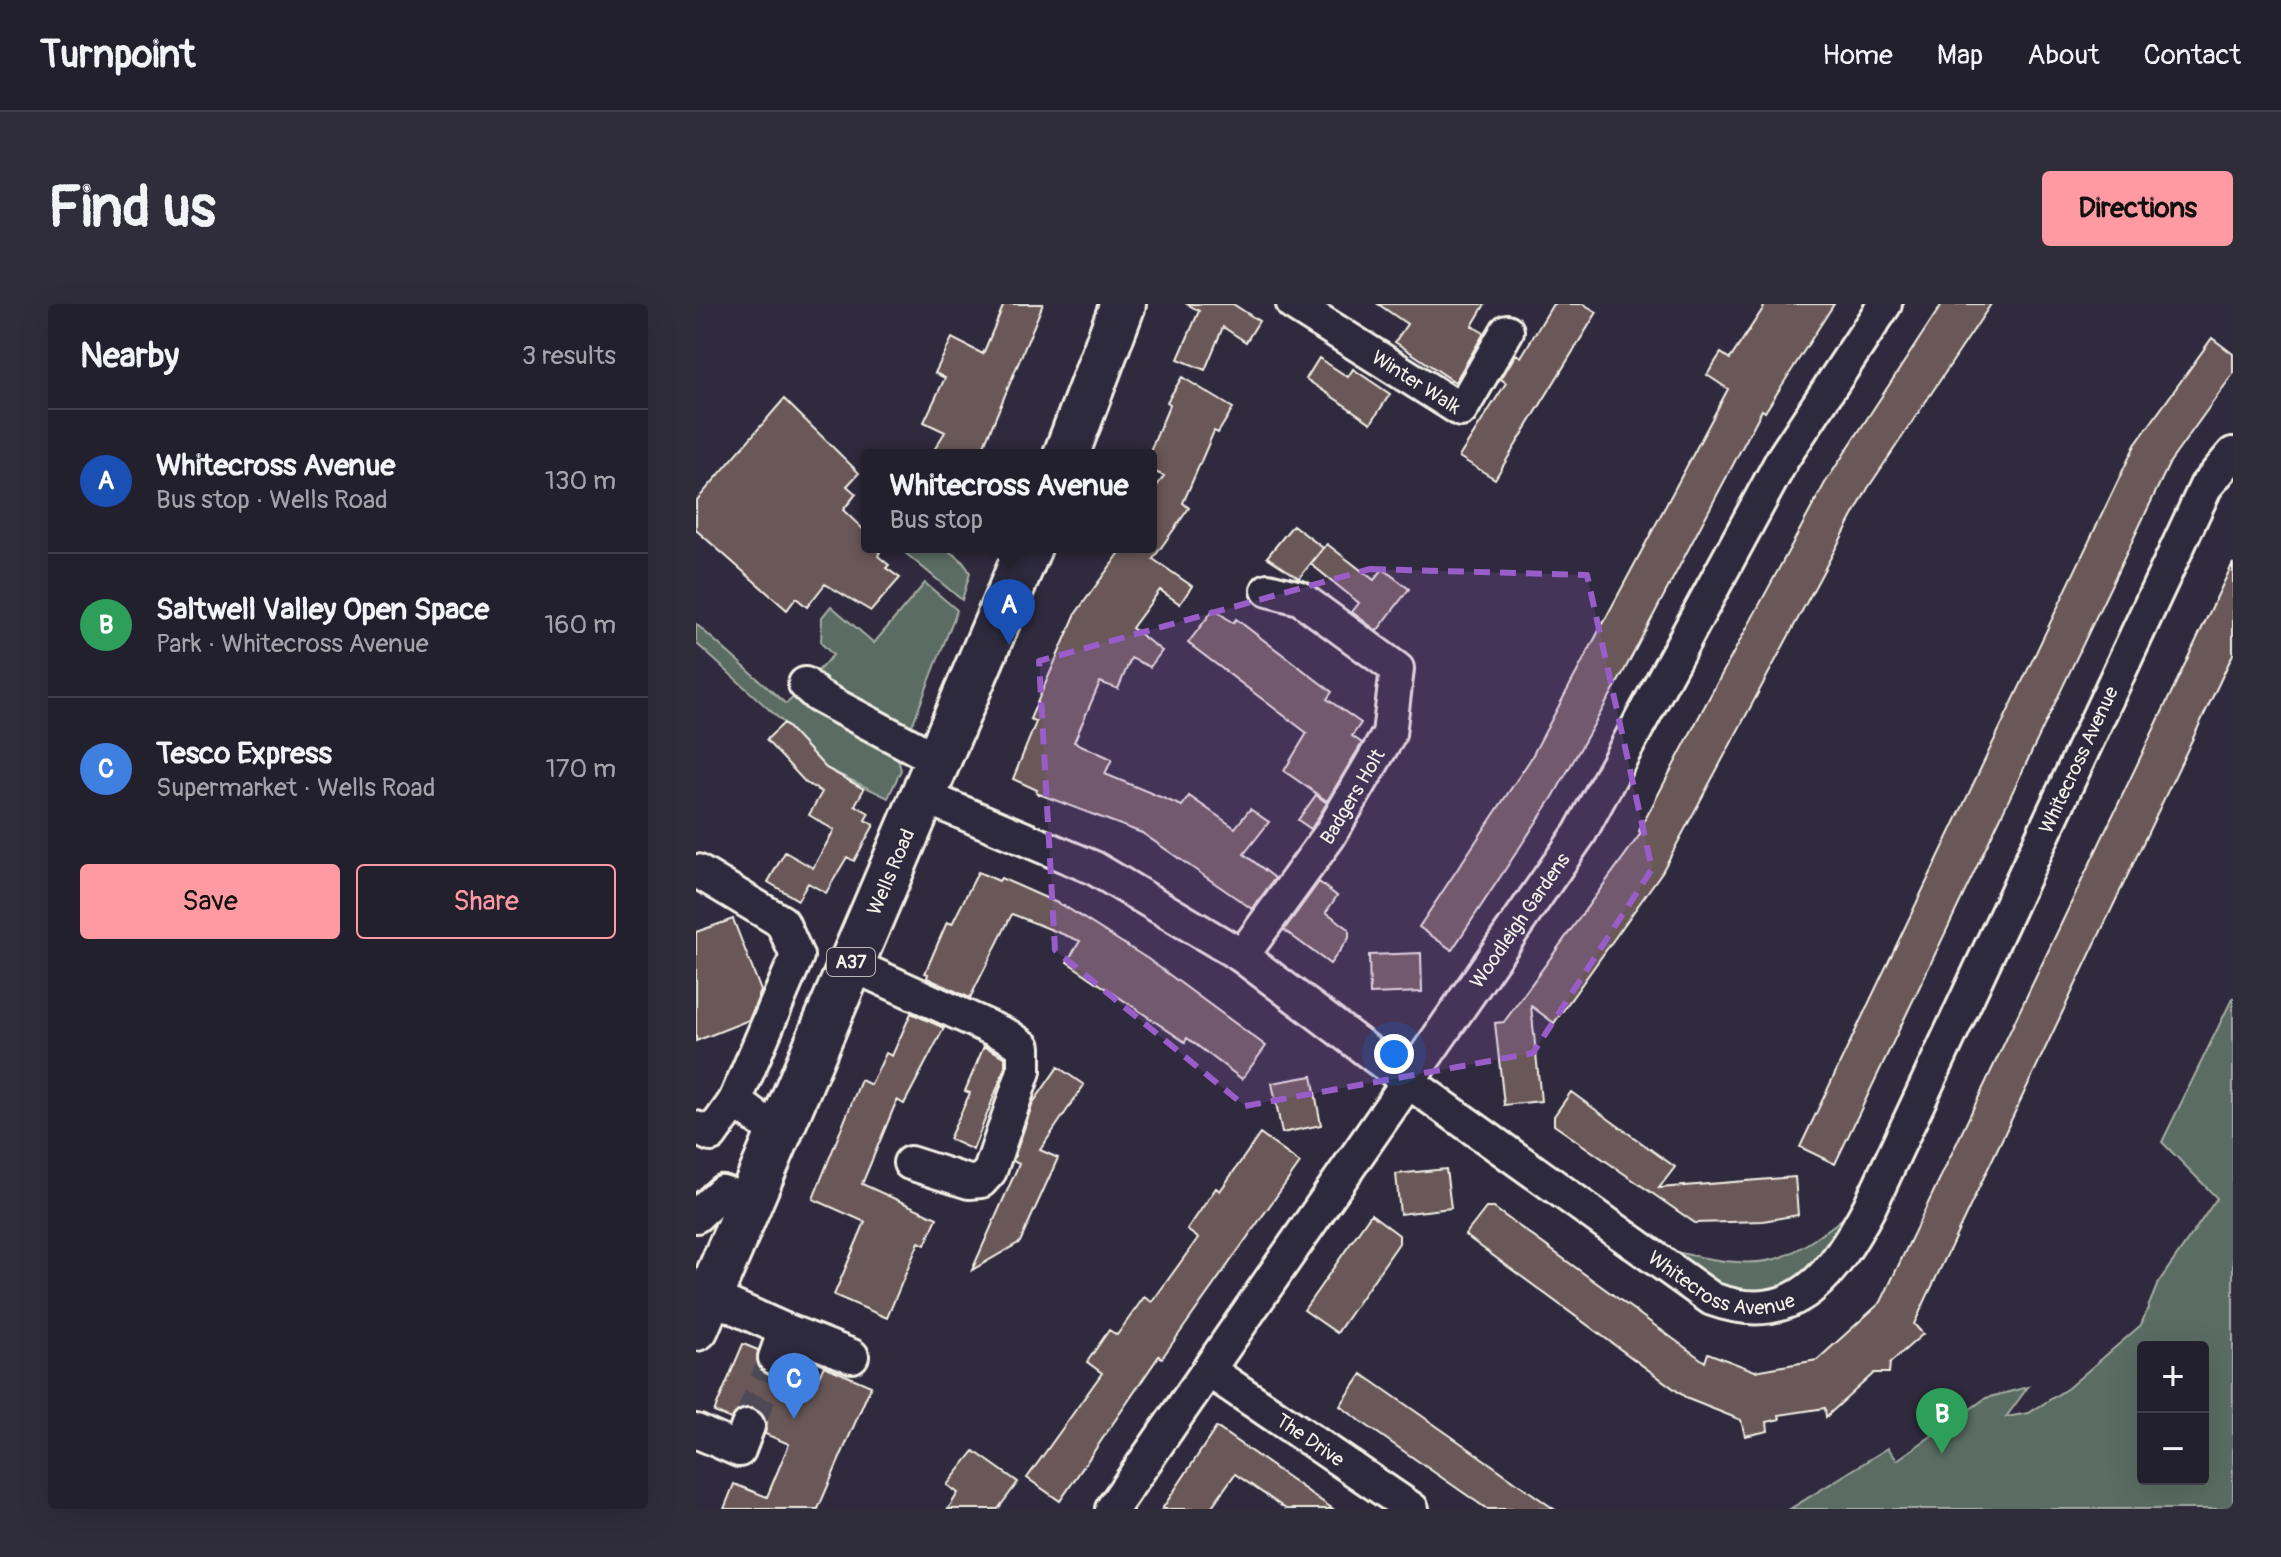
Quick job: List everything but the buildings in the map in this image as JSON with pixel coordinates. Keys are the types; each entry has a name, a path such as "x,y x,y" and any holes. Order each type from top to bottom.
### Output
{"highway":[{"path":"1068,449 1123,304"},
{"name":"Wells Road","path":"703,1312 722,1191 778,1133 1026,553"}],"street":[{"name":"Winter Walk","path":"1293,304 1461,410 1507,331"},
{"name":"Woodleigh Gardens","path":"1112,1509 1406,1080 1580,833 1783,458 1885,304"},
{"name":"Whitecross Avenue","path":"805,684 930,778 1094,868 1242,956 1406,1080 1712,1299 1739,1309 1778,1304 1828,1275 1848,1247 1870,1206 2206,486 2233,454"},
{"name":"Badgers Holt","path":"1242,956 1329,836 1389,734 1397,669 1300,598 1268,590"},
{"path":"696,1128 711,1135 735,1101 797,956 782,922 697,871"},
{"path":"850,964 1008,1036 1024,1047 1024,1071 990,1171 981,1181 969,1182 910,1163"},
{"path":"735,1101 778,1133"},
{"path":"696,1216 722,1191"},
{"path":"703,1312 780,1344 852,1356"},
{"name":"The Drive","path":"1208,1370 1412,1509"},
{"path":"696,1431 739,1450 748,1426"}],"highlighted area":[{"path":"1370,569 1587,575 1652,869 1533,1053 1245,1106 1055,950 1039,661"}],"green space":[{"path":"905,553 950,553 956,556 970,573 962,600"},
{"path":"925,583 957,610 911,728 905,731 842,699 815,674 833,655 821,643 822,617 831,606 874,643"},
{"path":"696,624 786,704 797,694 896,752 901,770 888,798 826,768 784,723 696,643"},
{"path":"2233,997 2233,1509 1790,1509 1888,1448 1897,1460 1986,1398 2028,1387 2006,1417 2029,1413 2068,1388 2141,1325 2158,1283 2217,1198 2162,1142"},
{"path":"1846,1216 1826,1249 1801,1276 1787,1286 1770,1292 1752,1295 1732,1293 1707,1280 1663,1249 1723,1261 1769,1261 1799,1248"}],"tunnel":[{"path":"748,1426 775,1358"}],"place":[{"name":"Whitecross Avenue","path":"1009,645"},
{"name":"Tesco Express","path":"794,1419"},
{"name":"Saltwell Valley Open Space","path":"1942,1454"}]}
